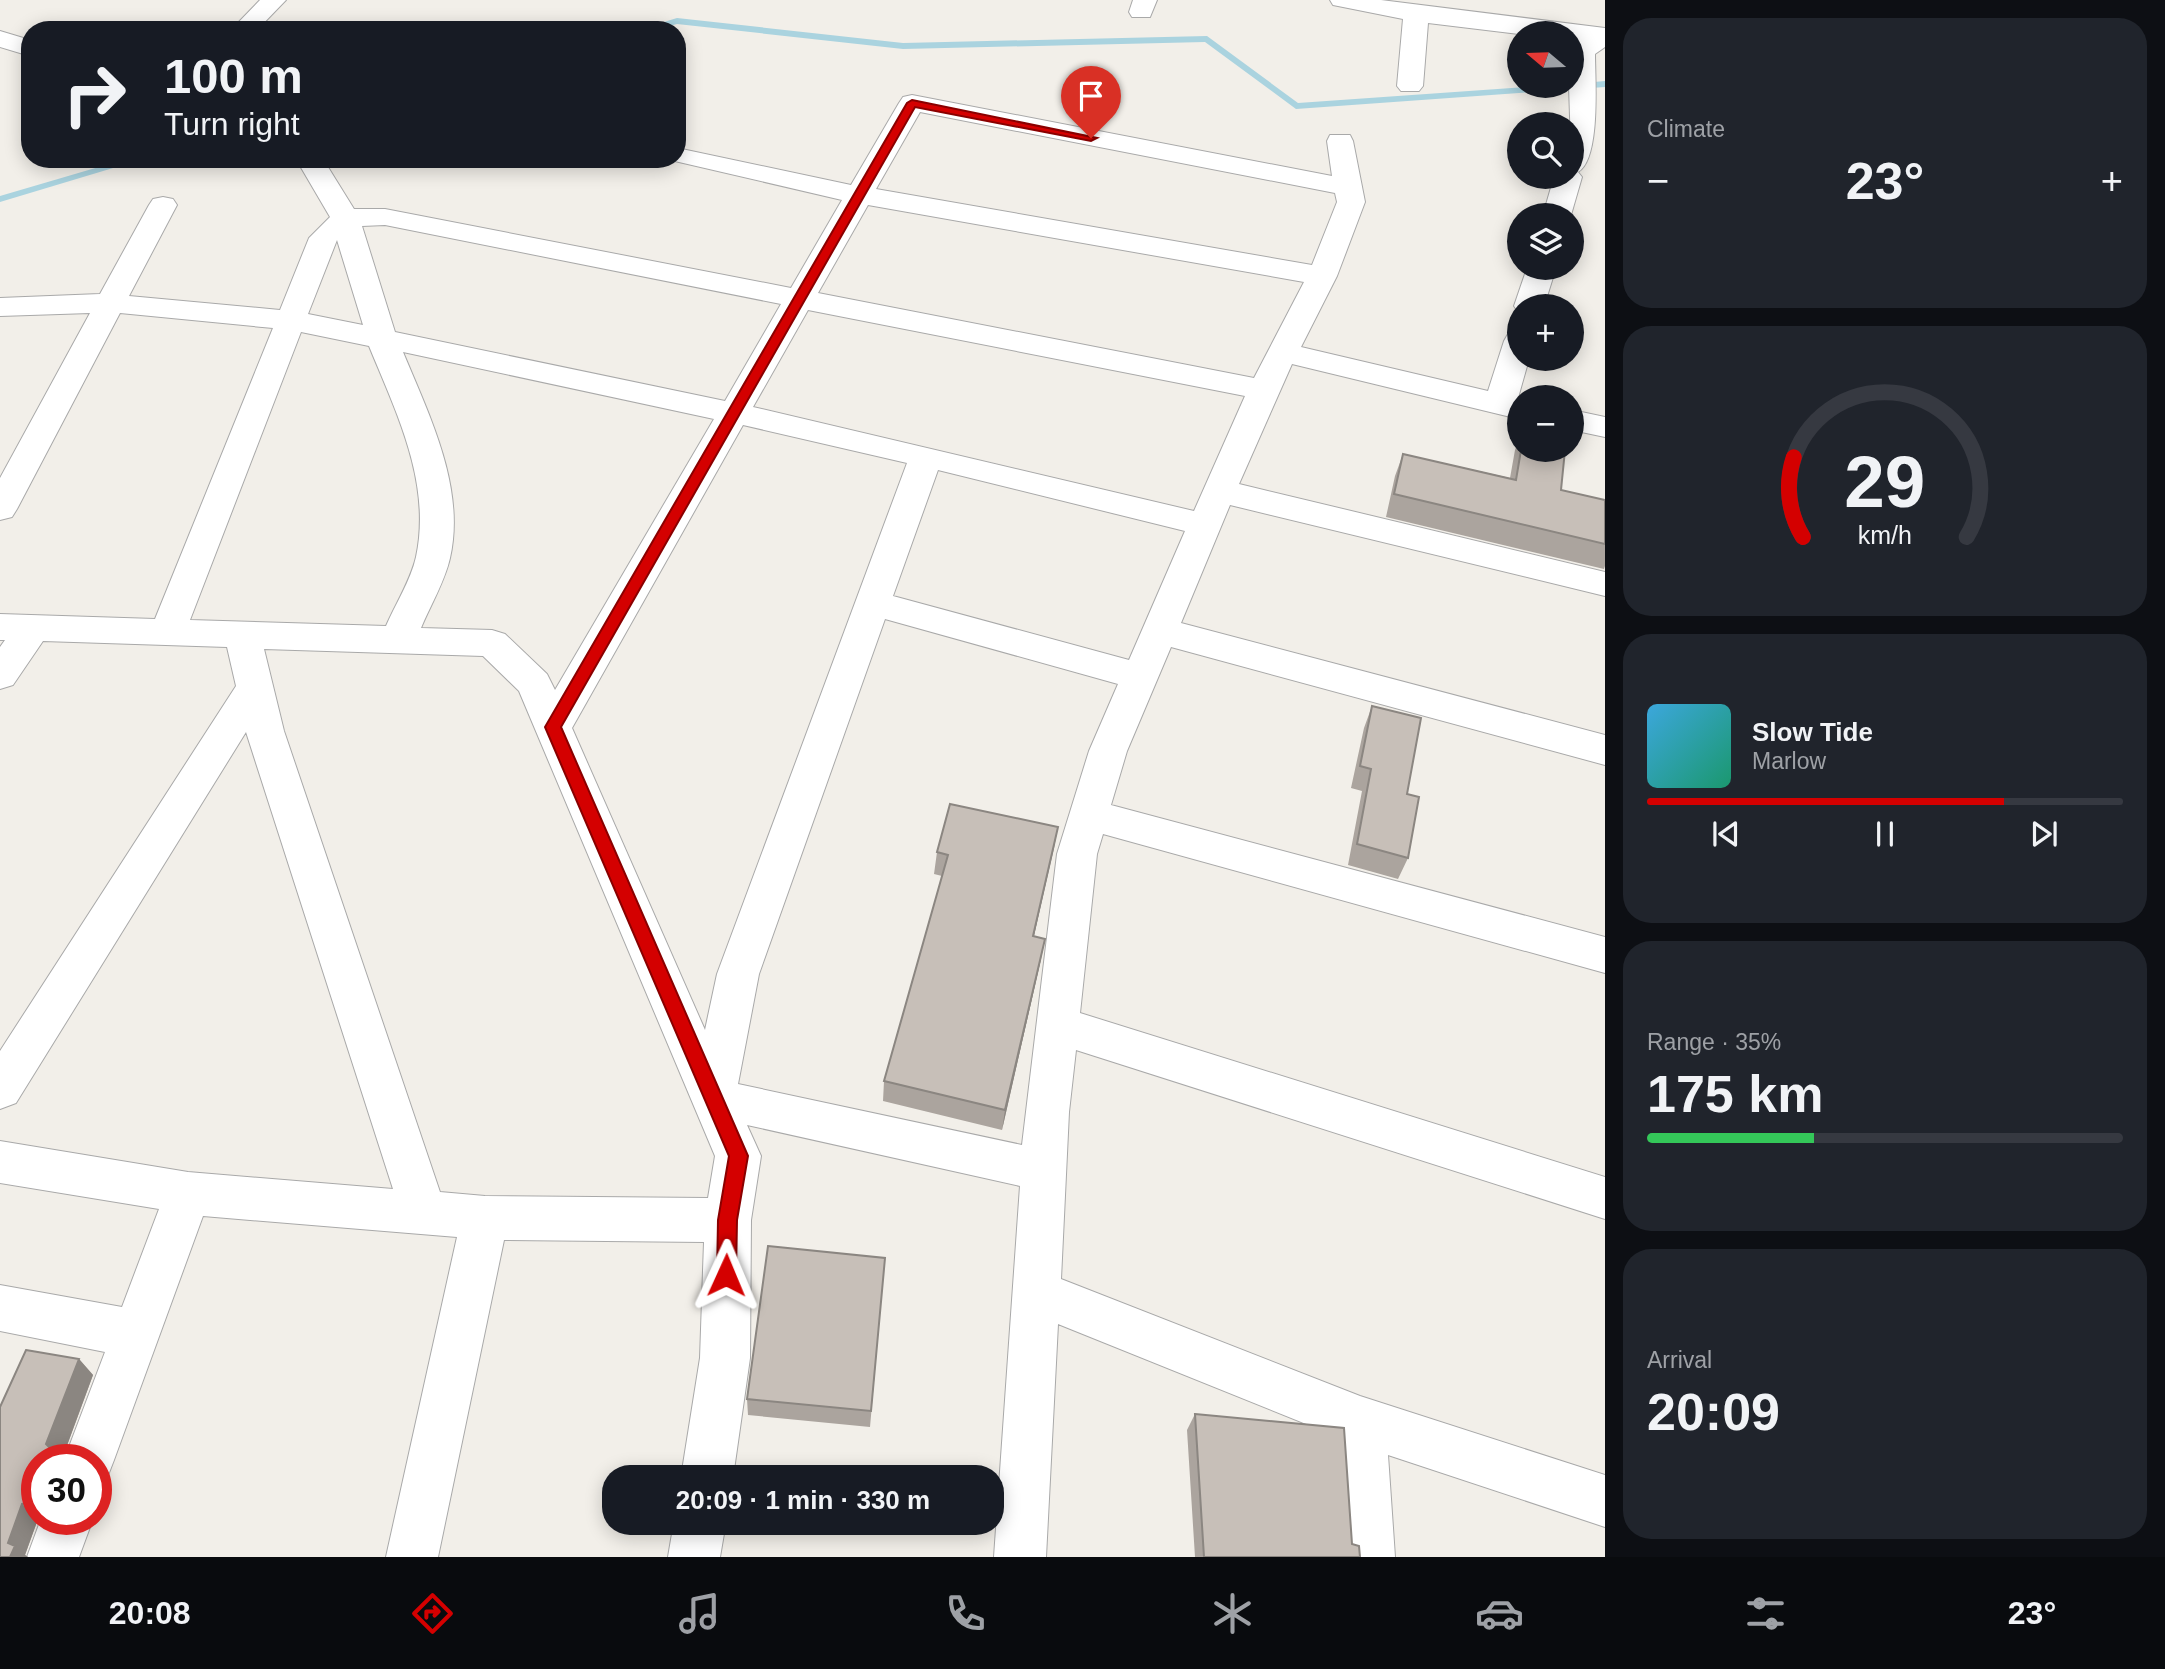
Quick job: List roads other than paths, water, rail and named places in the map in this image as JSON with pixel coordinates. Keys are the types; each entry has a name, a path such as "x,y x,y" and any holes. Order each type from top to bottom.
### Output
{"street":[{"path":"252,21 274,0"},
{"path":"1342,0 1416,15 1604,37"},
{"path":"1410,86 1416,15"},
{"path":"1593,135 1584,104 1580,74 1582,51 1604,37"},
{"path":"0,39 21,45"},
{"path":"553,727 731,413 801,301 912,103 1348,187"},
{"path":"1020,1557 1043,1170 1077,855 1108,751 1263,390 1322,276 1351,202 1340,141"},
{"path":"686,158 860,195 1322,276"},
{"path":"314,168 345,218 382,339 427,449 436,504 433,558 398,640"},
{"path":"0,509 163,205"},
{"path":"168,632 323,238 345,218 385,217 1263,390"},
{"path":"0,307 111,303 290,320 926,456 1605,584"},
{"path":"1282,352 1507,406"},
{"path":"1584,423 1605,428"},
{"path":"713,1098 738,974 926,456"},
{"path":"872,603 1140,677"},
{"path":"0,675 16,628 492,643 534,684 738,1156 728,1220 725,1358 709,1465"},
{"path":"1160,631 1605,750"},
{"path":"242,634 265,731 424,1213"},
{"path":"0,1089 255,687"},
{"path":"1089,815 1605,956"},
{"path":"1057,1025 1605,1198"},
{"path":"713,1098 1043,1170"},
{"path":"0,1162 188,1193 485,1218 728,1220"},
{"path":"95,1444 188,1193"},
{"path":"412,1557 485,1218"},
{"path":"1036,1292 1360,1421 1605,1501"},
{"path":"0,1308 136,1334"},
{"path":"1360,1421 1368,1557"},
{"path":"53,1557 62,1535"},
{"path":"694,1557 698,1535"}],"waterway":[{"path":"686,22 903,46 1207,39 1296,106 1605,84"},
{"path":"0,199 107,168"}]}
